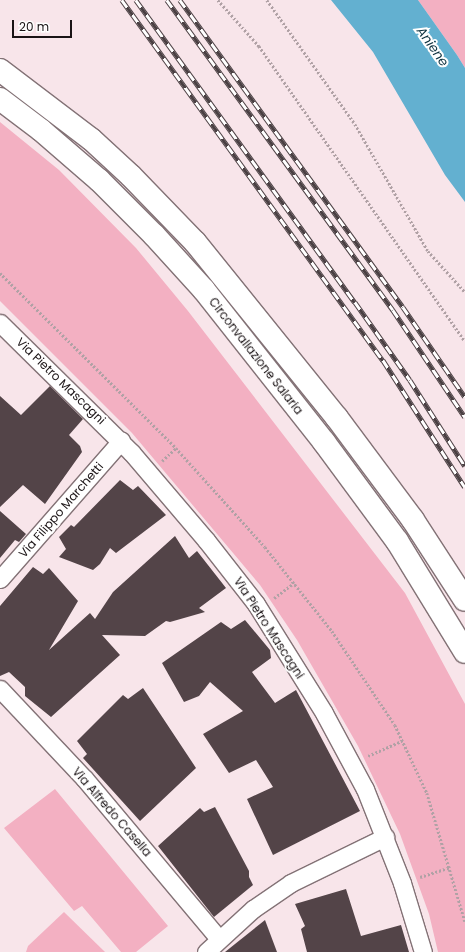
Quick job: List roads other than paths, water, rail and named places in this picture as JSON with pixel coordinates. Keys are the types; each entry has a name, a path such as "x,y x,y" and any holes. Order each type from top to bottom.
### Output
{"highway":[{"name":"Circonvallazione Salaria","path":"0,70 91,139 131,176 195,242 342,424 413,520 465,600"},
{"name":"Circonvallazione Salaria","path":"0,100 41,130 99,180 149,229 204,290 324,442 397,541 465,652"}],"street":[{"name":"Via Pietro Mascagni","path":"0,323 122,441 206,540 260,609 321,708 352,764 386,837 423,952"},
{"name":"Via Filippo Marchetti","path":"0,579 122,441"},
{"name":"Via Alfredo Casella","path":"0,689 84,778 219,939"},
{"path":"206,952 253,909 290,883 386,837"}],"water":[{"name":"Aniene","path":"331,0 418,0 457,55 465,68 465,202 445,175 373,52"}],"railway":[{"path":"122,0 383,360 465,487"},
{"path":"136,0 355,302 410,380 465,466"},
{"path":"167,0 393,310 465,417"},
{"path":"180,0 403,307 465,397"}]}
